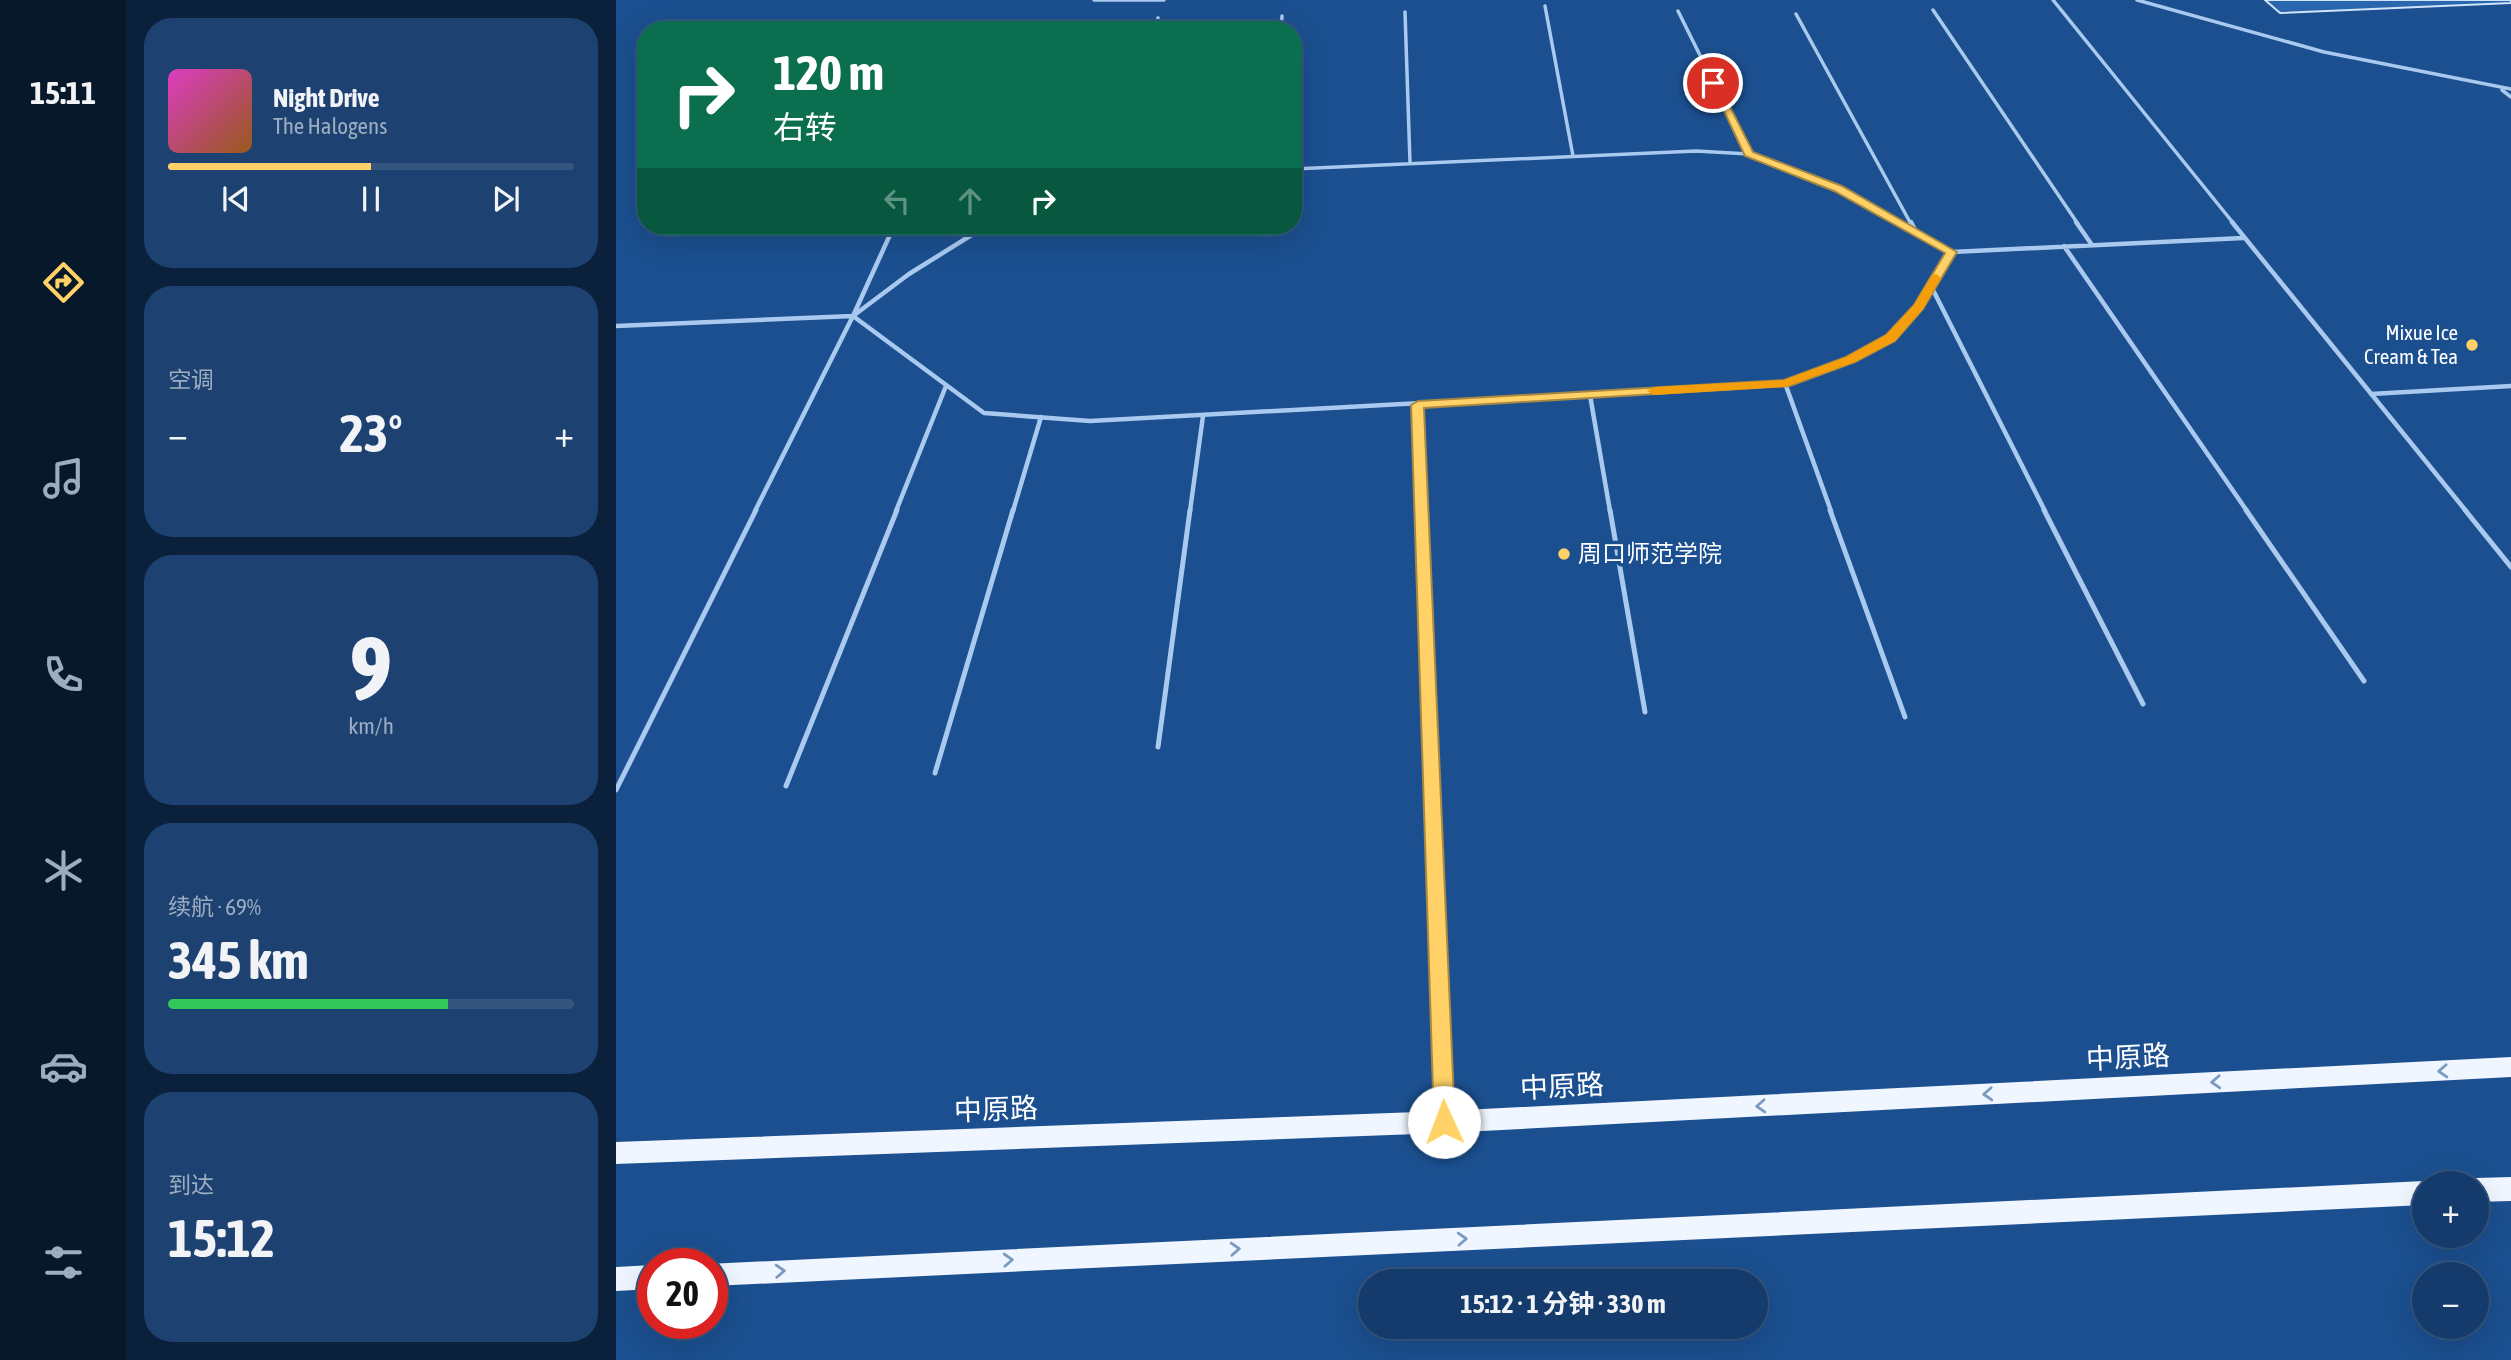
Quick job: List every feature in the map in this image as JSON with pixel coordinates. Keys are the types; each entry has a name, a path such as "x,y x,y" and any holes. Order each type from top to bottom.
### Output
{"main road":[{"name":"中原路","path":"616,1153 1444,1122 2511,1067"},
{"path":"2489,1190 2511,1189"},
{"path":"728,1273 2412,1194"},
{"path":"616,1279 637,1278"}],"lane":[{"path":"1094,0 1164,0"},
{"path":"2053,0 2243,239 2511,567"},
{"path":"2137,0 2324,52 2511,89"},
{"path":"1545,6 1573,156"},
{"path":"1933,10 2092,245"},
{"path":"1405,12 1410,163"},
{"path":"1678,12 1749,154"},
{"path":"1796,14 1916,232"},
{"path":"1282,21 1283,16"},
{"path":"2499,88 2511,97"},
{"path":"1302,169 1696,151 1749,154 1838,189 1952,252 2243,239"},
{"path":"616,790 853,316 890,235"},
{"path":"616,326 853,316 909,274 972,235"},
{"path":"2064,246 2364,681"},
{"path":"853,316 984,413 1090,421 1590,395 1785,383 1851,359 1890,338 1919,306 1952,252"},
{"path":"1931,285 2143,704"},
{"path":"1785,383 1905,717"},
{"path":"786,786 946,386"},
{"path":"2370,394 2511,386"},
{"path":"1590,395 1645,712"},
{"path":"1418,405 1444,1122"},
{"path":"1158,747 1203,416"},
{"path":"935,773 1041,417"}],"building":[{"path":"2265,0 2511,0 2511,3 2280,13"}],"slow traffic":[{"path":"1654,391 1785,383 1851,359 1890,338 1919,306 1936,278"}],"place":[{"name":"Mixue Ice Cream & Tea","path":"2472,345"},
{"name":"周口师范学院","path":"1564,554"}],"route":[{"path":"1444,1122 1418,405 1785,383 1851,359 1890,338 1919,306 1952,252 1838,189 1749,154 1713,83"}]}
